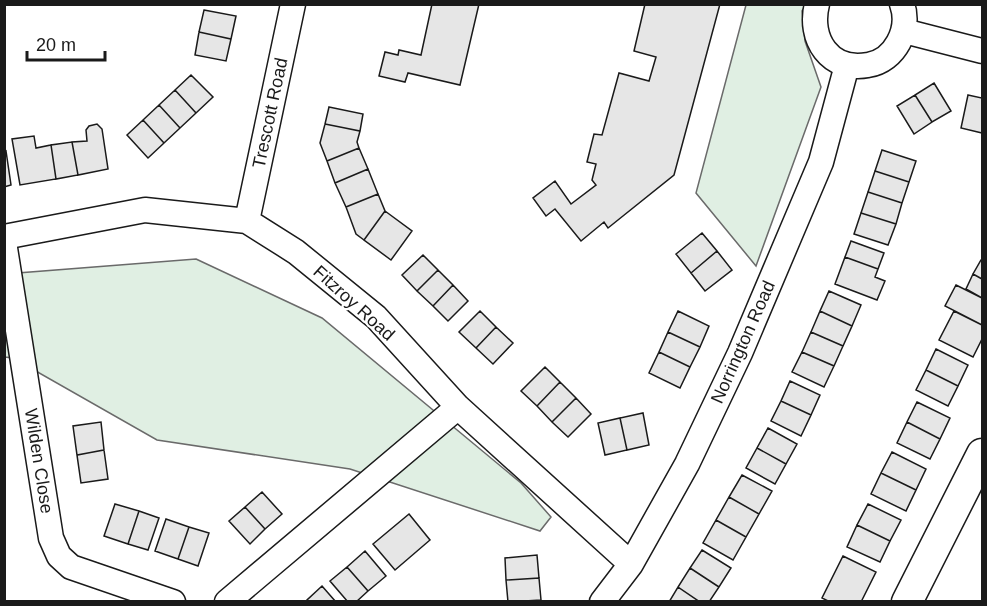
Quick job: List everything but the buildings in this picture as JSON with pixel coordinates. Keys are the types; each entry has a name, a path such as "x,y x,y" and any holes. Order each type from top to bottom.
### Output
{"street":[{"name":"Trescott Road","path":"246,221 293,4"},
{"path":"817,4 814,30 820,45 833,58 847,65 869,65 884,60 898,45 904,31 902,4"},
{"path":"904,31 982,51"},
{"name":"Norrington Road","path":"602,602 631,564 687,464 741,352 821,162 847,65"},
{"name":"Fitzroy Road","path":"4,237 145,210 246,221 296,252 376,317 458,407 631,564"},
{"name":"Wilden Close","path":"4,242 51,538 59,556 71,567 173,602"},
{"path":"227,602 458,407"},
{"path":"907,602 982,454"}],"green space":[{"path":"746,5 806,5 802,11 805,41 821,87 756,266 696,193"},
{"path":"196,259 322,318 521,483 551,517 540,531 350,469 157,440 13,358 5,357 5,274"}]}
